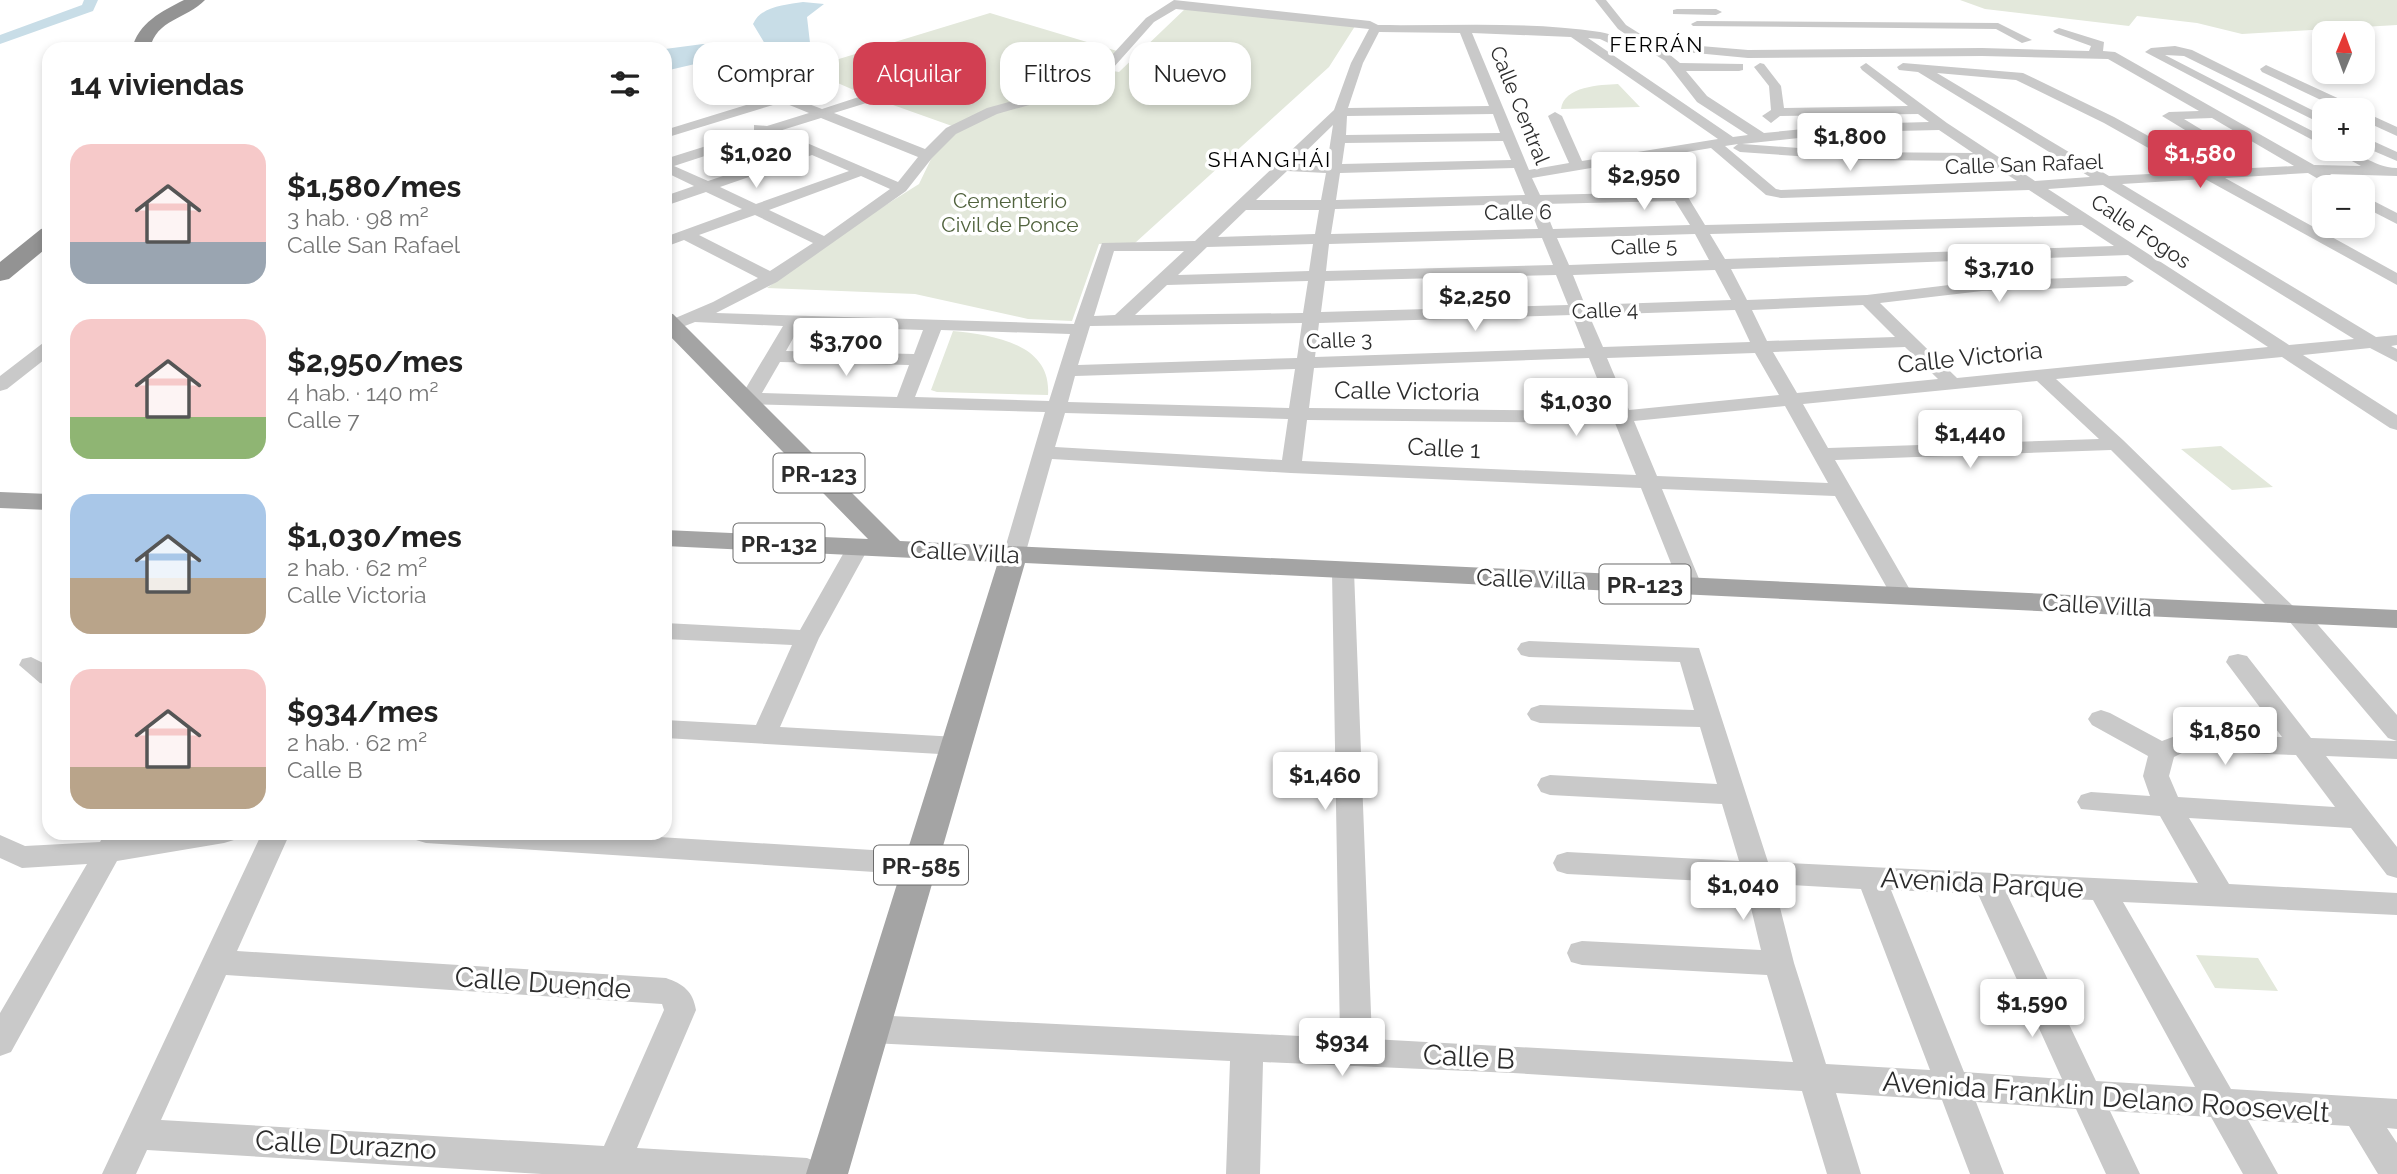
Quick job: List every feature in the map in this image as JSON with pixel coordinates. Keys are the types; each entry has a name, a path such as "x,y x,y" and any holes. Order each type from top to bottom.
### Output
{"highway":[{"path":"143,42 146,34 160,20 197,0"},
{"path":"0,274 42,240"}],"main road":[{"name":"PR-123","path":"672,326 747,398 893,549"},
{"path":"0,500 42,502"},
{"name":"Calle Villa","path":"672,538 2397,619"},
{"name":"PR-585","path":"827,1174 1014,555"}],"street":[{"path":"1600,0 1622,27 1652,46 1676,67 1702,99 1759,137"},
{"path":"672,321 695,318 771,278 825,242 901,188 927,155 951,131 979,116 1025,100 1074,90 1093,83 1150,20 1177,3 1375,27 1550,31 1602,36 1624,44 1725,45 1888,67 2019,76 2109,120 2397,280"},
{"path":"1677,12 1734,11"},
{"path":"1782,11 1800,18 1860,62 2105,55"},
{"path":"1744,67 1725,45 1712,38 1697,24 1853,15 1952,15"},
{"path":"1291,467 1326,205 1339,139 1340,113 1357,63 1375,27 1384,23 1386,18 1449,21"},
{"path":"1800,18 1998,26 2026,40 1827,39"},
{"name":"Calle Central","path":"1465,30 1532,198 1581,311 1690,586"},
{"path":"2059,31 2100,45 2094,49 2319,175"},
{"path":"1576,35 1606,60 1730,141"},
{"path":"2312,115 2188,53 2175,50 2151,52 2312,136"},
{"name":"Calle Fogos","path":"1860,62 1942,126 2036,185 2129,250 2397,424"},
{"path":"1676,67 1767,68 1775,86 1777,112"},
{"path":"1918,67 2397,357"},
{"path":"2266,69 2327,98"},
{"path":"1656,91 1694,90"},
{"path":"672,132 772,101 788,100 927,155"},
{"path":"672,163 853,103"},
{"path":"1119,321 1283,167 1317,131 1340,113 1498,110"},
{"path":"1782,134 1769,116 1777,112 1919,110"},
{"path":"2213,114 2169,116 2223,147"},
{"path":"727,115 901,188"},
{"path":"1555,117 1577,166"},
{"path":"2375,121 2397,132"},
{"path":"1283,167 1333,170 1577,166 1782,134 1854,128 1942,126"},
{"path":"1339,139 1508,137"},
{"path":"1713,143 1760,151 1992,157"},
{"name":"Calle San Rafael","path":"1713,143 1757,182 1775,193 2036,185 2308,169 2389,172"},
{"path":"2375,146 2397,157"},
{"path":"672,198 811,151"},
{"path":"1654,153 1721,265 1743,305 1761,347 1902,595"},
{"path":"2364,161 2389,172 2397,181"},
{"path":"672,168 825,242"},
{"path":"672,240 860,172"},
{"path":"1933,174 1950,188"},
{"path":"1997,186 2011,197"},
{"path":"1242,205 1680,196"},
{"path":"1239,260 1282,206"},
{"path":"2375,206 2397,219"},
{"name":"Calle 6","path":"1082,325 1108,246 1201,244 1239,260 1322,239 2085,219"},
{"path":"685,235 771,278"},
{"name":"Calle 5","path":"1160,280 1239,260 1318,276 2129,250"},
{"name":"Calle 4","path":"695,318 934,325 1082,325 1119,321 1581,311 1867,300 1982,286 2126,281"},
{"path":"1867,300 1907,342 1951,382"},
{"path":"747,398 794,321"},
{"path":"904,402 934,325"},
{"name":"PR-585","path":"1014,555 1082,325"},
{"name":"Calle Victoria","path":"747,398 1298,414 1622,417 2283,349 2397,340"},
{"name":"Calle 3","path":"1067,371 1907,342"},
{"path":"0,385 42,352"},
{"path":"773,356 919,360"},
{"path":"2041,374 2292,614 2397,732"},
{"path":"1823,454 2116,444"},
{"name":"Calle 1","path":"1043,452 1291,467 1843,490"},
{"path":"764,735 807,638 858,547"},
{"path":"1343,571 1356,1052"},
{"path":"672,631 807,638"},
{"path":"1529,649 1690,654 1757,873 1779,963 1844,1174"},
{"path":"2238,662 2397,867"},
{"path":"1540,714 1710,719"},
{"path":"2101,719 2162,752"},
{"path":"672,729 957,746"},
{"path":"2219,893 2168,806 2156,776 2162,752 2178,744 2201,743 2397,750"},
{"path":"1550,785 1732,795"},
{"path":"2091,803 2357,818"},
{"path":"0,846 22,857 138,840"},
{"path":"119,1174 273,840"},
{"path":"538,840 921,864"},
{"path":"3,1035 114,842"},
{"name":"Avenida Parque","path":"1567,863 2219,893 2397,904"},
{"path":"1871,877 1987,1174"},
{"path":"1987,883 2123,1174"},
{"path":"2101,889 2261,1174"},
{"path":"1582,953 1779,963"},
{"name":"Calle Duende","path":"215,962 673,993 680,1004 680,1010 612,1167"},
{"name":"Calle B","path":"871,1029 1073,1041 1247,1046 1513,1059 1816,1079"},
{"path":"1243,1174 1247,1046"},
{"name":"Avenida Franklin Delano Roosevelt","path":"1816,1079 2397,1114"},
{"path":"2359,1112 2397,1174"},
{"name":"Calle Durazno","path":"138,1134 612,1167 807,1174"}],"green space":[{"path":"1960,0 2397,0 2397,25 2375,26 2375,21 2312,21 2312,30 2242,34 2197,23 2137,16 2129,26 1985,9"},
{"name":"Cementerio Civil de Ponce","path":"1186,8 1357,23 1329,67 1135,243 1099,244 1072,321 1028,319 915,294 767,288 919,184 932,157 957,132 977,120 1018,105 1115,105 1115,71 1119,72 1129,62 1129,105 1251,105 1251,42 1150,42"},
{"path":"990,13 1087,42 1000,42 1000,105 1019,105 952,126 893,105 986,105 986,42 895,42"},
{"path":"853,55 853,90 839,84 839,59"},
{"path":"1618,84 1640,107 1561,109 1564,101 1576,91 1593,86"},
{"path":"953,331 1001,339 1030,353 1047,377 1048,395 931,390"},
{"path":"2221,446 2273,487 2232,490 2181,449"},
{"path":"2196,955 2258,958 2278,991 2215,988"}],"water":[{"path":"803,2 824,4 807,17 810,42 764,42 753,24 762,13 774,7"},
{"path":"693,45 693,64 672,69 672,48"}],"waterway":[{"path":"0,40 88,8 91,0"}],"district":[{"name":"FERRÁN","path":"1657,44"},
{"name":"SHANGHÁI","path":"1270,159"}]}
